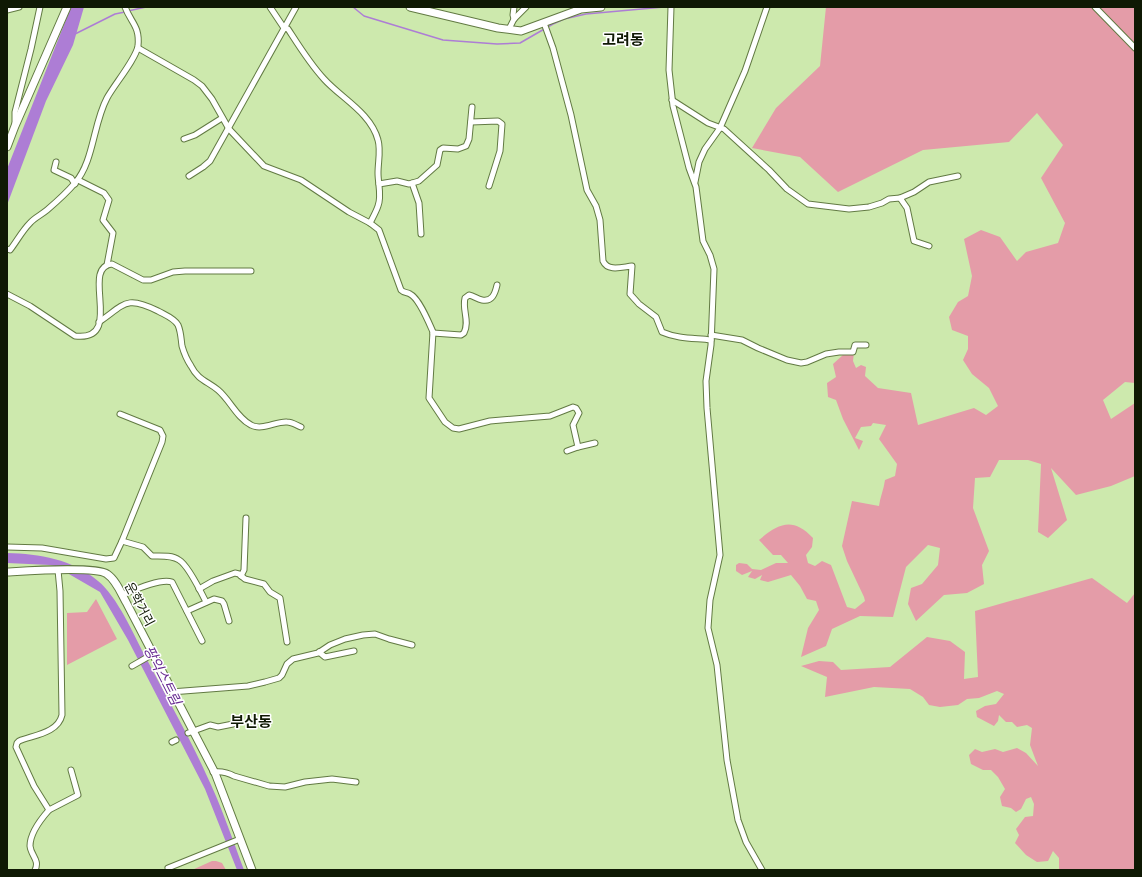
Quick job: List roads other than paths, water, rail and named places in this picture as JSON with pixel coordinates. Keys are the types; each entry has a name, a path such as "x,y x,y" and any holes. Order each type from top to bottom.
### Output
{"main road":[{"path":"7,148 10,133 15,126 67,7"},
{"path":"411,7 436,10 521,31 544,24 581,9 601,7"},
{"name":"운학거리","path":"7,572 92,569 106,573 113,578 190,732 214,772 237,840 252,870"}],"street":[{"path":"7,10 19,7"},
{"path":"15,126 15,112 40,7"},
{"path":"7,250 10,250 16,243 30,222 48,210 76,182 82,173 99,116 107,98 138,48 137,29 127,14 125,7"},
{"path":"270,7 284,28 288,29 308,60 324,79 364,116 373,127 380,147 380,195 378,206 370,223"},
{"path":"189,176 204,167 210,161 296,7"},
{"path":"514,7 514,18"},
{"path":"509,29 514,18 526,7"},
{"path":"671,7 669,70 672,100 689,168 695,184 703,241 710,254 714,269 711,338 706,382 720,555 710,600 708,628 717,665 727,760 738,820 746,842 762,870"},
{"path":"695,184 699,162 705,149 720,128 745,71 767,7"},
{"path":"1094,7 1135,48"},
{"path":"544,24 548,31 553,48 587,190 596,206 600,220 603,261 605,265 611,268 632,266 630,294 639,304 656,317 662,332 689,339 711,338 742,340 787,360 801,363 826,354 853,352 855,345 866,345"},
{"path":"138,48 202,86 212,99 229,129 264,166 301,180 379,230 401,290 404,293 410,293 415,298 433,333 429,398 445,422 453,428 459,429 490,422 550,416 573,407 576,408 579,413 574,425 578,446"},
{"path":"672,100 708,123 724,129 787,188 808,204 849,210 869,207 889,199 900,198 914,192 929,182 958,176"},
{"path":"379,184 397,181 408,184 418,181 437,165 440,150 443,148 458,149 466,146 469,139 472,107"},
{"path":"184,139 195,135 222,118"},
{"path":"471,122 498,121 502,124 500,151 490,186"},
{"path":"56,162 54,170 76,182 104,193 109,200 103,220 113,233 107,265"},
{"path":"412,183 419,203 421,234"},
{"path":"900,198 907,208 914,241 929,246"},
{"path":"7,294 30,306 75,336 83,337 91,335 97,330 101,311 99,278 102,269 107,265 112,264 143,280 151,280 173,272 251,270"},
{"path":"433,333 461,335 464,333 467,322 464,309 465,298 469,295 483,300 492,298 495,294 497,286"},
{"path":"99,322 116,308 124,304 136,303 146,305 164,314 175,320 180,329 184,350 191,367 204,381 217,389 240,416 251,425 257,427 287,422 301,427"},
{"path":"7,547 42,548 106,559 114,558 162,442 163,436 160,430 120,414"},
{"path":"567,451 578,446 595,444"},
{"path":"241,576 244,570 246,518"},
{"path":"122,541 142,547 152,556 170,557 179,560 185,565 206,602"},
{"path":"49,810 34,786 16,748 16,745 19,741 54,728 61,720 60,570"},
{"path":"199,589 235,572 245,579 264,584 270,592 280,598 287,642"},
{"path":"122,594 141,587 166,581 172,582 202,641"},
{"path":"187,611 214,599 222,602 229,621"},
{"path":"171,692 248,686 265,682 278,678 282,675 287,664 293,659 319,652 330,645 345,639 363,635 375,634 389,640 412,645"},
{"path":"319,652 325,657 354,651"},
{"path":"134,665 151,655"},
{"path":"190,732 210,725 218,726 233,724"},
{"path":"35,870 37,862 30,847 31,840 43,817 49,810 78,794 71,770"},
{"path":"214,772 222,771 230,773 234,776 276,787 285,787 305,782 332,779 356,782"},
{"path":"168,868 237,840"}],"waterway":[{"path":"128,11 146,7"},
{"path":"353,7 364,16 443,40 497,44 520,43 564,19 586,14 664,7"},
{"path":"75,34 115,14 125,12"}],"district":[{"name":"고려동","path":"623,39"},
{"name":"부산동","path":"251,721"}],"water label":[{"name":"팡익스트림","path":"163,675"}]}
